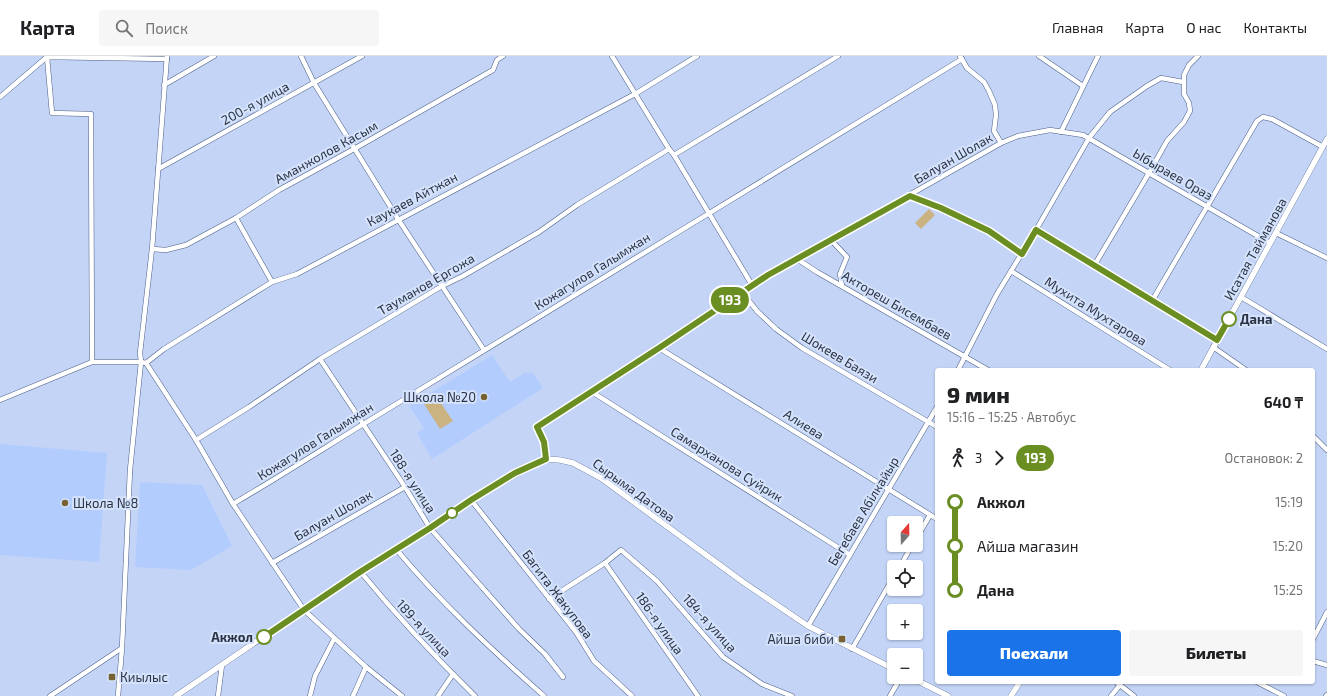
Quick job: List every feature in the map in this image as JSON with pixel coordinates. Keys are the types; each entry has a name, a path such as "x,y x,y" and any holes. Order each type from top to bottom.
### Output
{"street":[{"path":"48,56 52,113 91,114 92,362"},
{"path":"0,97 48,56 167,57 152,248 140,353 130,470 122,648 118,696"},
{"path":"164,85 214,56"},
{"path":"301,56 314,83 398,220 484,350"},
{"name":"200-я улица","path":"158,169 362,56"},
{"name":"Аманжолов Касым","path":"152,248 166,250 186,245 236,218 279,190 493,70 496,58 503,56"},
{"path":"612,56 668,149 674,155 752,285"},
{"name":"Каукаев Айтжан","path":"146,363 164,349 272,282 297,274 635,94 697,56"},
{"path":"674,155 838,56"},
{"path":"1039,56 1083,86"},
{"path":"1061,132 1098,56"},
{"path":"1094,266 1167,142 1184,122 1190,111 1189,103 1184,94 1184,75 1189,65 1198,56"},
{"path":"961,57 967,68 984,82 992,98 995,105 994,131 1001,144"},
{"name":"Кожагулов Галымжан","path":"233,504 961,57"},
{"path":"959,368 996,294 1022,254 1089,138 1110,112 1161,78 1184,82"},
{"path":"1152,301 1257,121 1263,117 1272,119 1323,148"},
{"name":"Балуан Шолак","path":"546,459 544,442 537,427 659,348 752,285 1001,144 1018,136 1050,130 1061,132"},
{"name":"Ыбыраев Ораз","path":"1061,132 1083,135 1089,138 1270,243"},
{"name":"Исатая Тайманова","path":"1201,368 1327,139"},
{"name":"Тауманов Ергожа","path":"196,440 320,359 442,286 463,276 538,232 577,205 668,149"},
{"path":"910,196 941,208 989,231 1022,254"},
{"path":"236,218 272,282"},
{"path":"1036,230 1217,340"},
{"path":"1276,233 1327,258"},
{"path":"831,240 846,257 840,274 842,286"},
{"name":"Актореш Бисембаев","path":"797,259 984,368"},
{"name":"Мухита Мухтарова","path":"1011,271 1167,368"},
{"name":"Шокеев Баязи","path":"742,292 757,311 776,329 802,348 935,426"},
{"path":"1241,297 1327,349"},
{"path":"1214,347 1243,368"},
{"name":"Алиева","path":"659,348 935,518"},
{"name":"188-я улица","path":"320,359 405,487 430,528 519,629 545,654 563,677"},
{"path":"0,400 92,362 146,363 196,440 233,504 304,610 334,639 402,696"},
{"name":"Самарханова Суйрик","path":"592,392 850,555"},
{"name":"Бегебаев Абілкайыр","path":"808,626 935,411"},
{"path":"1315,438 1327,450"},
{"path":"176,696 360,572 471,500 515,473 546,459"},
{"name":"Сырыма Датова","path":"546,459 573,463 601,478 743,582 808,626 887,666"},
{"name":"Балуан Шолак","path":"272,563 405,487"},
{"name":"Багита Жакупова","path":"471,500 576,632 594,662 632,696"},
{"path":"923,527 930,515"},
{"path":"396,549 418,575 495,653 544,696"},
{"name":"184-я улица","path":"605,563 621,550 657,581 723,657 762,684 792,696"},
{"path":"549,599 605,563"},
{"name":"186-я улица","path":"605,563 698,696"},
{"name":"189-я улица","path":"360,572 386,604 452,674 475,696"},
{"path":"852,649 887,588"},
{"path":"1315,635 1327,612"},
{"path":"310,696 316,676 334,639"},
{"path":"50,696 122,648"},
{"path":"1315,661 1327,665"},
{"path":"218,696 222,665"},
{"path":"353,696 366,667"},
{"path":"438,696 452,674"},
{"path":"890,696 897,684"},
{"path":"923,684 948,696"},
{"path":"1011,696 1019,684"},
{"path":"1111,696 1117,684"},
{"path":"1119,684 1134,696"},
{"path":"1261,684 1284,696"}],"shaded area":[{"path":"929,209 935,215 921,229 915,223"},
{"path":"492,355 510,382 526,372 528,374 532,372 543,388 432,459 417,433 424,428 409,406"},
{"path":"436,396 453,421 440,429 424,404"},
{"path":"0,444 107,453 99,562 0,555"},
{"path":"140,482 202,485 232,546 191,570 135,567"}],"bus line":[{"name":"193","path":"264,637 360,572 471,500 515,473 546,459 544,442 537,427 768,275 910,196 941,208 989,231 994,236 1022,254 1036,230 1217,340 1229,319"}],"place":[{"name":"Дана","path":"1229,319"},
{"name":"Школа №20","path":"484,397"},
{"name":"Школа №8","path":"65,503"},
{"name":"Акжол","path":"264,637"},
{"name":"Айша биби","path":"842,639"},
{"name":"Киылыс","path":"112,677"}]}
